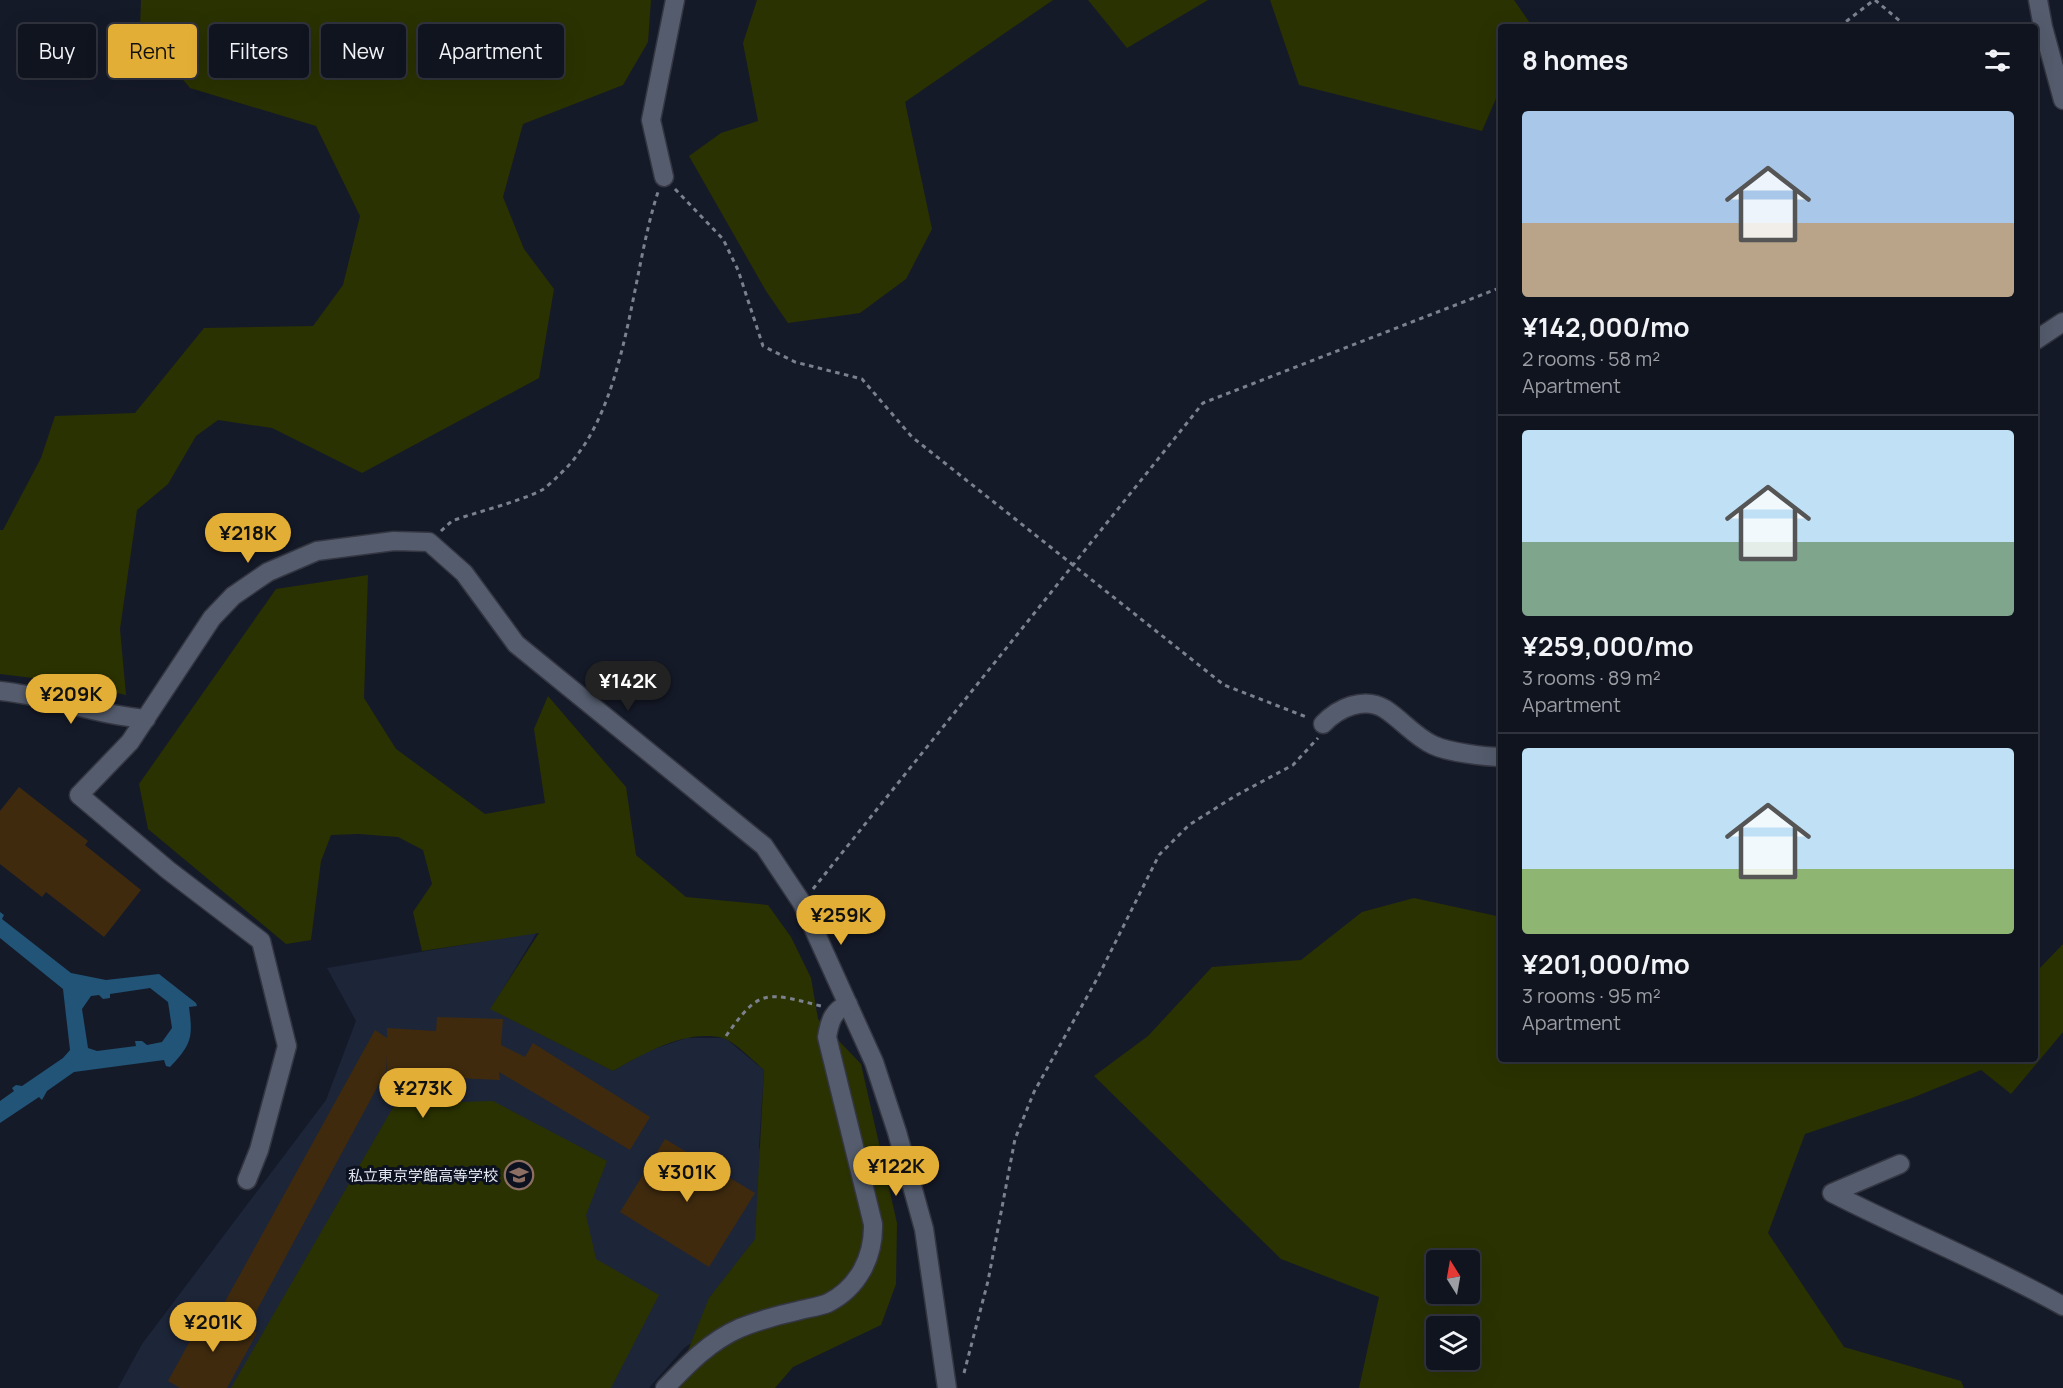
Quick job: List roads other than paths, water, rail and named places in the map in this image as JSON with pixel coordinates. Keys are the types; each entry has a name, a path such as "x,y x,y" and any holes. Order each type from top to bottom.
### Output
{"street":[{"path":"664,177 651,120 675,0"},
{"path":"2038,0 2063,100"},
{"path":"2038,339 2063,322"},
{"path":"246,1180 259,1150 287,1046 261,941 168,870 79,795 130,742 213,618 233,596 268,572 317,551 394,541 429,542 464,573 516,644 764,846 802,903 843,1007 874,1062 924,1229 947,1388"},
{"path":"0,691 21,693 95,712 146,719"},
{"path":"1323,724 1353,703 1383,707 1417,736 1435,746 1498,756"},
{"path":"665,1388 695,1357 739,1329 781,1314 827,1303 850,1288 864,1268 874,1242 873,1224 830,1057 827,1037 830,1021 843,1007"},
{"path":"1900,1164 1832,1193 1900,1228 2022,1283 2063,1306"}],"water":[{"path":"0,912 4,915 2,919 71,973 106,980 159,974 196,1003 197,1006 189,1007 191,1033 187,1046 170,1067 166,1066 164,1060 74,1072 47,1091 42,1100 39,1097 0,1123 0,1101 14,1091 12,1088 16,1085 22,1086 63,1058 70,1050 63,989 0,938","holes":["150,988 168,1002 172,1028 162,1042 147,1045 142,1041 135,1041 136,1046 97,1051 88,1048 82,1009 91,996 99,995 103,999 110,998 110,994"]}],"place":[{"name":"私立東京学館高等学校","path":"519,1175"}]}
